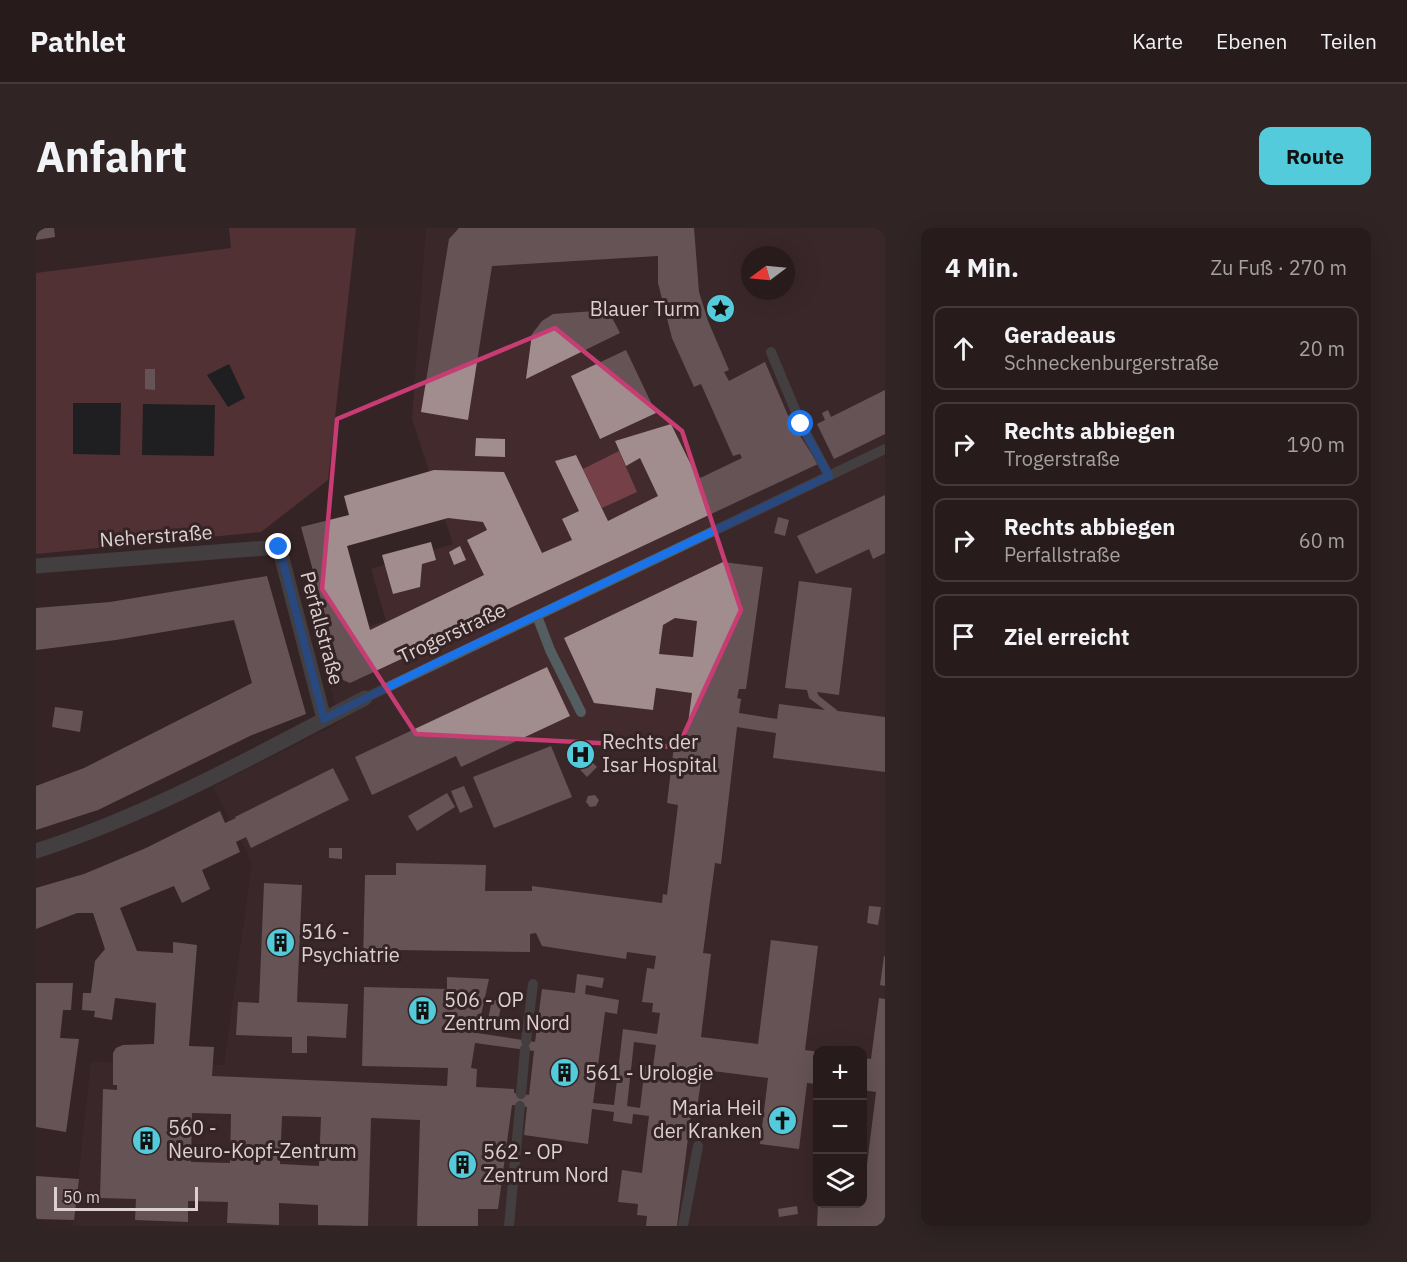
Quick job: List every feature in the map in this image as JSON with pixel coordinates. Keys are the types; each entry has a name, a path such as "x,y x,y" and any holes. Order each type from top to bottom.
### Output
{"street":[{"name":"Neherstraße","path":"36,566 279,547"},
{"name":"Perfallstraße","path":"279,547 324,719"},
{"name":"Trogerstraße","path":"36,851 73,840 178,795 365,698"}],"lane":[{"path":"771,352 801,424 829,476"},
{"name":"Trogerstraße","path":"365,698 885,449"},
{"path":"537,616 550,651 581,712"},
{"path":"521,1094 533,984"},
{"path":"509,1226 520,1106"},
{"path":"683,1226 698,1146"}],"highlighted area":[{"path":"555,328 682,431 741,610 678,747 416,734 322,589 337,419"}],"shaded area":[{"path":"229,228 356,228 328,480 261,532 36,554 36,273 231,248"},
{"name":"Rechts der Isar Hospital","path":"426,228 885,228 885,1226 73,1226 91,1062 224,1065 252,863 213,787 340,722 318,641 386,621 371,569 453,544 412,419"},
{"path":"229,364 245,398 228,407 207,375"},
{"path":"73,403 121,403 120,455 73,454"},
{"path":"143,404 215,405 214,456 142,455"},
{"path":"619,451 637,492 602,508 583,469"}],"building":[{"path":"36,228 54,228 55,237 36,240"},
{"path":"459,228 694,228 699,292 708,321 729,370 724,372 729,381 765,362 790,420 818,464 350,683 343,680 301,527 349,515 344,496 434,470 504,472 542,553 572,540 562,519 579,511 555,461 576,455 608,521 658,496 640,458 626,466 615,441 671,424 698,479 742,458 740,454 733,456 701,384 694,387 672,338 658,283 658,256 492,266 468,420 421,412 449,239","holes":["448,518 483,522 487,530 467,540 484,575 370,630 347,546"]},
{"path":"608,310 620,333 526,379 532,334 542,321 553,314"},
{"path":"626,350 656,413 600,439 571,376"},
{"path":"145,369 155,369 155,390 145,389"},
{"path":"885,390 885,434 834,459 817,424 825,420 822,413 828,410 831,417"},
{"path":"476,438 505,439 505,457 475,456"},
{"path":"885,495 885,553 873,559 869,549 816,574 797,536"},
{"path":"778,517 789,520 785,536 774,533"},
{"path":"431,542 436,560 422,564 420,587 393,594 382,555"},
{"path":"460,546 466,560 454,565 449,552"},
{"path":"723,562 763,567 746,689 739,689 737,698 741,699 739,713 777,719 779,704 825,710 809,698 807,690 785,688 799,581 852,588 839,695 817,692 838,711 885,717 885,772 773,758 776,733 737,727 721,864 715,863 703,953 711,954 701,1037 758,1044 771,940 818,946 805,1050 813,1051 813,1084 807,1083 799,1149 760,1144 768,1078 697,1069 696,1074 702,1074 696,1115 691,1114 677,1226 646,1226 647,1216 637,1215 638,1204 618,1202 622,1170 642,1173 649,1116 633,1114 632,1124 613,1121 614,1112 592,1109 588,1144 524,1135 527,1107 512,1105 498,1209 478,1209 478,1226 417,1226 420,1120 371,1118 368,1226 318,1225 318,1205 279,1203 279,1225 227,1223 228,1202 188,1201 188,1222 135,1220 136,1199 100,1198 103,1089 117,1090 117,1085 113,1085 113,1053 116,1048 123,1045 154,1044 156,1003 115,998 112,1020 94,1017 95,1011 82,1010 83,993 91,993 95,961 105,949 93,913 77,913 36,929 36,888 84,874 146,848 220,811 225,823 333,768 349,800 251,848 246,837 236,842 240,852 202,870 210,889 182,903 174,886 120,908 137,951 173,953 173,942 197,945 189,1046 214,1047 212,1076 447,1086 448,1068 362,1066 364,987 447,989 447,977 489,979 477,1033 535,1042 542,989 575,993 577,974 604,978 602,988 586,985 585,994 619,1000 617,1014 605,1012 593,1103 614,1105 623,1029 657,1034 660,1013 652,1012 653,1003 642,1002 647,968 654,969 656,956 627,952 626,959 542,946 536,933 530,934 530,952 397,950 398,964 363,962 365,875 396,875 396,863 486,865 485,891 532,891 532,886 662,903 663,894 667,895 678,805 667,803 674,746 685,747 692,693 656,688 653,710 594,703 564,638","holes":["675,618 697,621 693,657 659,654 663,625","634,1042 656,1045 653,1067 645,1066 640,1108 627,1106","475,1043 534,1051 529,1095 514,1093 514,1089 476,1087 477,1069 471,1068","192,1113 231,1114 230,1163 191,1162","282,1116 321,1117 319,1166 280,1164"]},
{"path":"267,576 306,714 252,735 98,810 36,830 36,786 84,768 252,683 234,620 116,640 36,650 36,608 110,602"},
{"path":"547,667 570,716 461,767 456,756 372,795 355,757"},
{"path":"55,707 83,711 80,732 52,727"},
{"path":"551,746 572,797 494,828 473,777"},
{"path":"579,749 597,767 587,777 570,759"},
{"path":"464,786 473,807 460,813 451,791"},
{"path":"447,793 455,807 417,831 408,816"},
{"path":"595,795 599,800 596,806 590,807 586,802 588,796"},
{"path":"329,848 342,848 342,859 329,858"},
{"name":"516 - Psychiatrie","path":"264,883 302,885 297,1002 348,1004 346,1038 307,1036 307,1053 292,1053 292,1037 236,1035 238,1002 259,1003"},
{"path":"869,906 881,907 878,925 867,923"},
{"path":"885,956 885,986 880,985"},
{"path":"36,983 73,983 71,1010 63,1010 60,1038 79,1039 66,1132 36,1127"},
{"path":"879,998 885,999 885,1226 817,1226 818,1208 867,1208 867,1165 876,1092 867,1091 867,1059 871,1059"},
{"path":"492,1000 502,1001 498,1022 488,1019"},
{"path":"36,1176 79,1179 74,1220 36,1219"},
{"path":"797,1206 798,1214 779,1217 778,1209"}],"place":[{"name":"Blauer Turm","path":"721,309"},
{"name":"Rechts der Isar Hospital","path":"581,754"},
{"name":"516 - Psychiatrie","path":"280,943"},
{"name":"506 - OP Zentrum Nord","path":"423,1011"},
{"name":"561 - Urologie","path":"564,1073"},
{"name":"Maria Heil der Kranken","path":"783,1120"},
{"name":"560 - Neuro-Kopf-Zentrum","path":"147,1140"},
{"name":"562 - OP Zentrum Nord","path":"462,1164"}],"route":[{"path":"279,547 324,719 432,665 829,476 801,424"}]}
